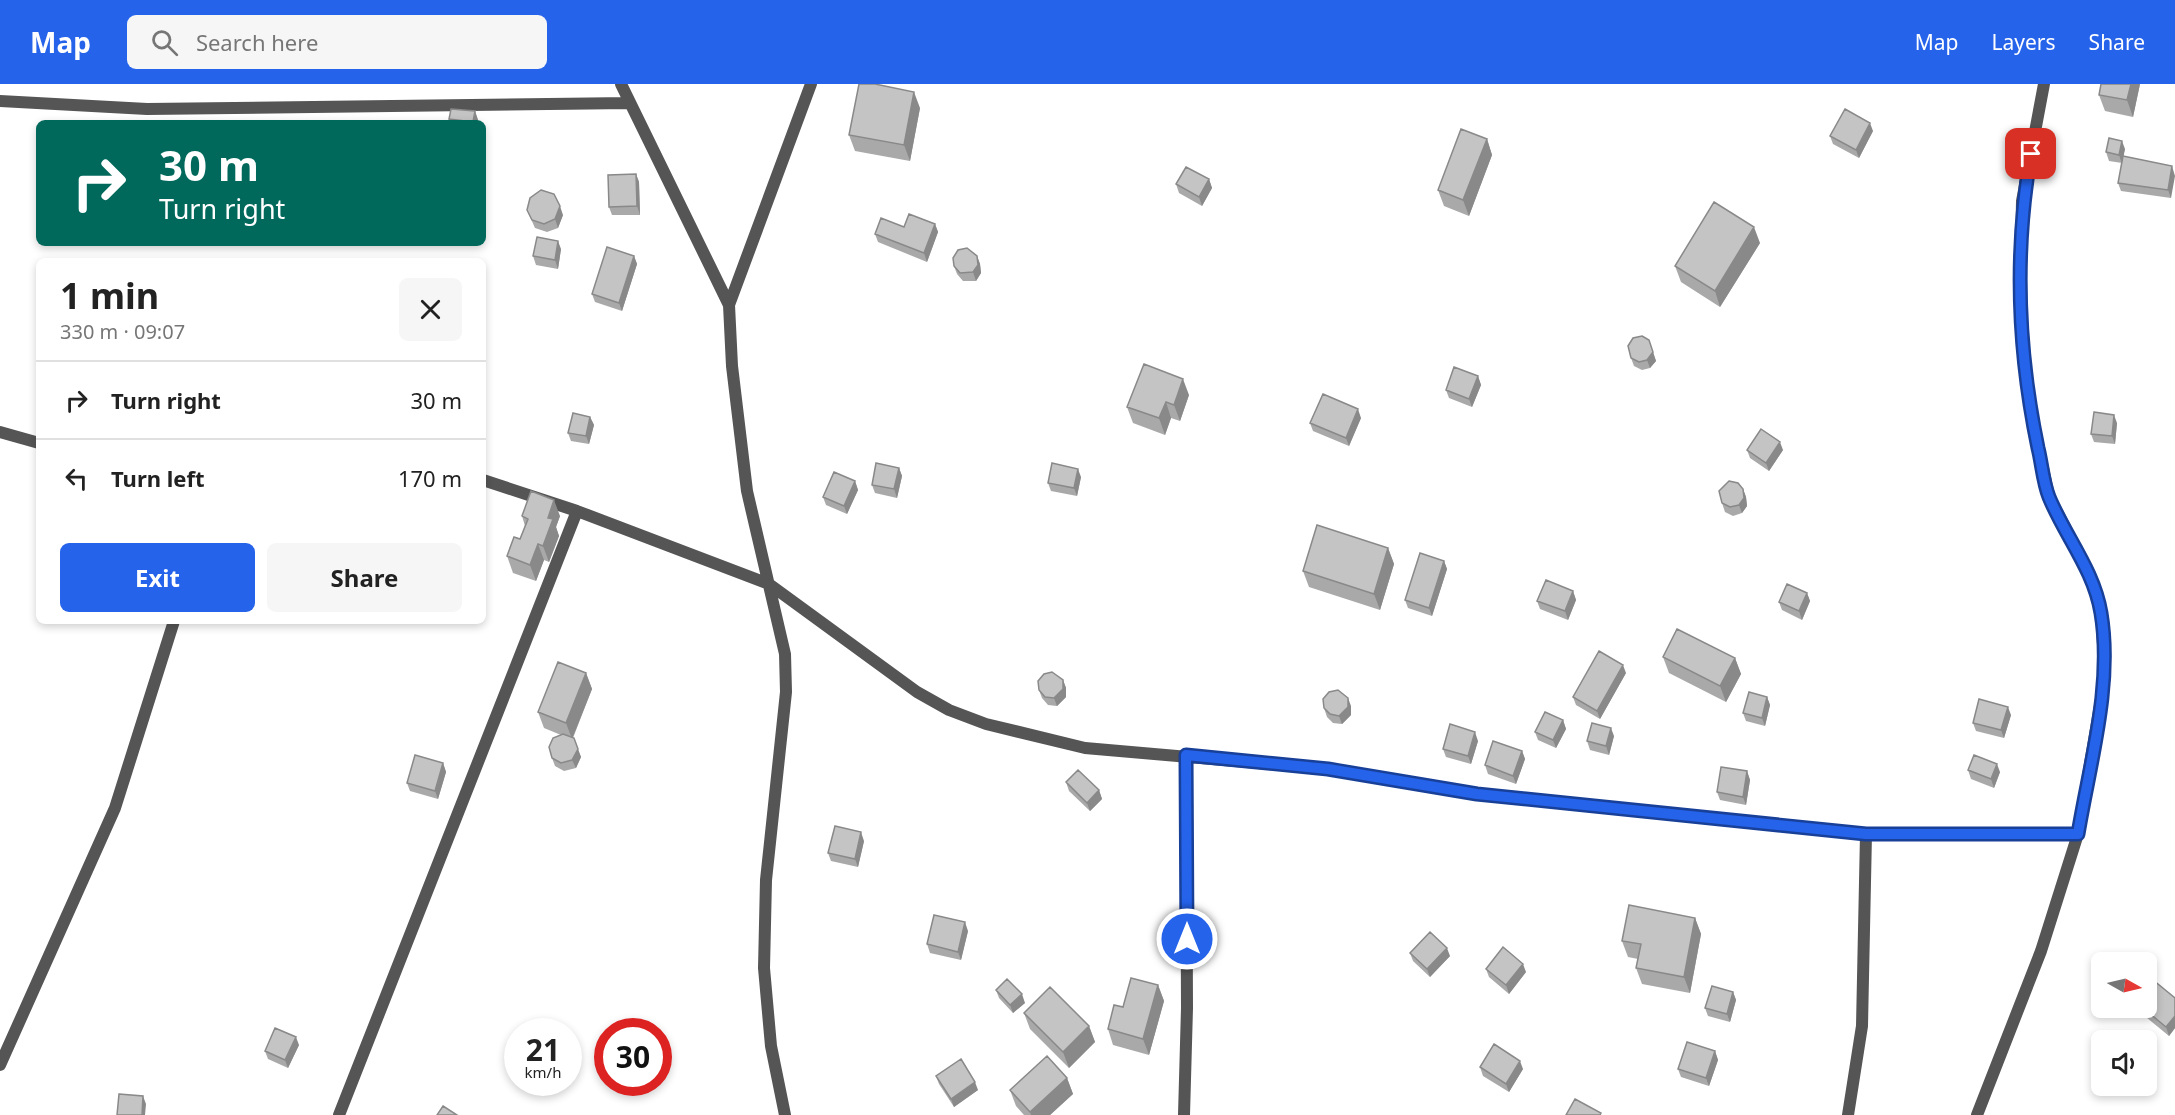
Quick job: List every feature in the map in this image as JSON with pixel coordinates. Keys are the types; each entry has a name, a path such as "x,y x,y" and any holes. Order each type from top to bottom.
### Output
{"street":[{"path":"621,84 729,305"},
{"path":"785,1115 771,1046 764,968 766,880 786,692 785,654 747,491 732,366 729,305 811,84"},
{"path":"1977,1115 2042,951 2078,834 2105,676 2101,612 2090,576 2049,496 2029,404 2020,306 2022,201 2044,84"},
{"path":"0,101 181,110 629,103"},
{"path":"0,432 36,442"},
{"path":"486,481 577,511 769,584 917,692 949,710 986,724 1085,748 1328,769 1477,794 1866,834 2078,834"},
{"path":"339,1115 577,511"},
{"path":"0,1065 115,808 173,624"},
{"path":"1184,1115 1187,1008 1186,755"},
{"path":"1848,1115 1862,1026 1866,834"}],"building":[{"path":"859,84 875,84 914,92 904,145 849,135"},
{"path":"2101,84 2131,84 2127,100 2099,95"},
{"path":"451,109 475,111 473,120 449,119"},
{"path":"1845,109 1870,123 1856,150 1830,136"},
{"path":"1461,129 1487,139 1463,200 1438,190"},
{"path":"2109,138 2122,141 2119,155 2106,152"},
{"path":"2123,156 2172,166 2168,190 2118,183"},
{"path":"1186,167 1209,179 1199,197 1176,184"},
{"path":"636,174 637,206 609,207 608,175"},
{"path":"541,190 554,194 560,206 555,219 544,224 532,220 527,210 530,198"},
{"path":"1714,202 1754,227 1715,291 1675,266"},
{"path":"909,214 935,224 924,253 875,234 881,218 904,227"},
{"path":"537,237 558,241 555,260 533,256"},
{"path":"607,247 634,256 619,303 592,294"},
{"path":"967,248 977,256 978,265 973,272 960,273 954,266 953,258 958,250"},
{"path":"1642,336 1649,340 1653,352 1647,360 1639,362 1631,358 1628,346 1633,338"},
{"path":"1144,364 1183,379 1174,405 1166,402 1159,418 1127,407"},
{"path":"1454,367 1478,376 1469,399 1446,390"},
{"path":"1323,394 1358,409 1346,438 1310,423"},
{"path":"2094,412 2114,415 2112,436 2091,434"},
{"path":"573,413 590,417 586,436 568,433"},
{"path":"1761,429 1780,442 1766,463 1747,450"},
{"path":"876,463 899,468 894,489 872,485"},
{"path":"1052,463 1078,469 1074,488 1048,483"},
{"path":"834,472 855,481 844,506 823,497"},
{"path":"1729,481 1738,483 1743,489 1744,498 1739,505 1730,507 1722,503 1719,491"},
{"path":"531,491 554,500 548,518 553,519 543,546 538,544 530,565 507,556 514,537 520,539 528,519 522,516"},
{"path":"1317,525 1388,548 1374,594 1303,571"},
{"path":"1420,553 1444,561 1429,608 1405,600"},
{"path":"1546,580 1573,591 1565,611 1537,601"},
{"path":"1787,584 1807,593 1799,611 1779,602"},
{"path":"1677,629 1735,658 1720,686 1663,657"},
{"path":"1599,651 1623,665 1597,711 1573,697"},
{"path":"558,662 586,673 566,723 538,712"},
{"path":"1052,672 1063,680 1063,689 1054,698 1045,697 1039,690 1038,681 1044,674"},
{"path":"1338,690 1348,698 1348,707 1339,716 1330,714 1324,708 1323,699 1329,692"},
{"path":"1749,692 1767,697 1762,718 1743,713"},
{"path":"1979,699 2008,707 2001,730 1973,723"},
{"path":"1545,712 1563,720 1553,740 1535,732"},
{"path":"1592,723 1611,728 1606,746 1587,741"},
{"path":"1450,724 1475,732 1468,756 1443,749"},
{"path":"563,734 574,738 578,749 572,760 561,763 552,758 549,747 553,738"},
{"path":"1493,741 1522,751 1513,776 1485,765"},
{"path":"415,755 443,763 435,791 407,783"},
{"path":"1974,755 1997,764 1991,779 1968,770"},
{"path":"1721,767 1747,771 1743,797 1717,792"},
{"path":"1078,770 1099,790 1087,803 1066,782"},
{"path":"835,826 861,832 855,859 828,853"},
{"path":"1629,905 1695,918 1684,977 1636,968 1641,944 1622,941"},
{"path":"934,915 965,922 958,952 927,944"},
{"path":"1430,932 1447,948 1427,969 1410,953"},
{"path":"1503,947 1523,964 1506,985 1486,969"},
{"path":"1131,978 1158,985 1143,1039 1108,1029 1114,1005 1123,1007"},
{"path":"1007,979 1022,994 1010,1005 996,990"},
{"path":"2157,983 2175,998 2175,1016 2166,1027 2155,1018 2157,1018"},
{"path":"1712,986 1733,992 1727,1014 1705,1008"},
{"path":"1050,987 1089,1026 1063,1052 1024,1013"},
{"path":"275,1028 296,1037 285,1060 265,1051"},
{"path":"1687,1042 1715,1051 1706,1078 1678,1069"},
{"path":"1494,1044 1520,1061 1506,1084 1480,1067"},
{"path":"1047,1056 1067,1078 1030,1112 1010,1090"},
{"path":"961,1059 975,1082 951,1099 936,1076"},
{"path":"119,1094 143,1096 142,1115 117,1115"},
{"path":"1575,1099 1601,1113 1600,1115 1566,1115"},
{"path":"443,1106 457,1115 437,1115"}],"route":[{"path":"1187,939 1186,755 1328,769 1477,794 1866,834 2078,834 2105,676 2101,612 2090,576 2049,496 2029,404 2020,306 2022,201 2031,154"}]}
